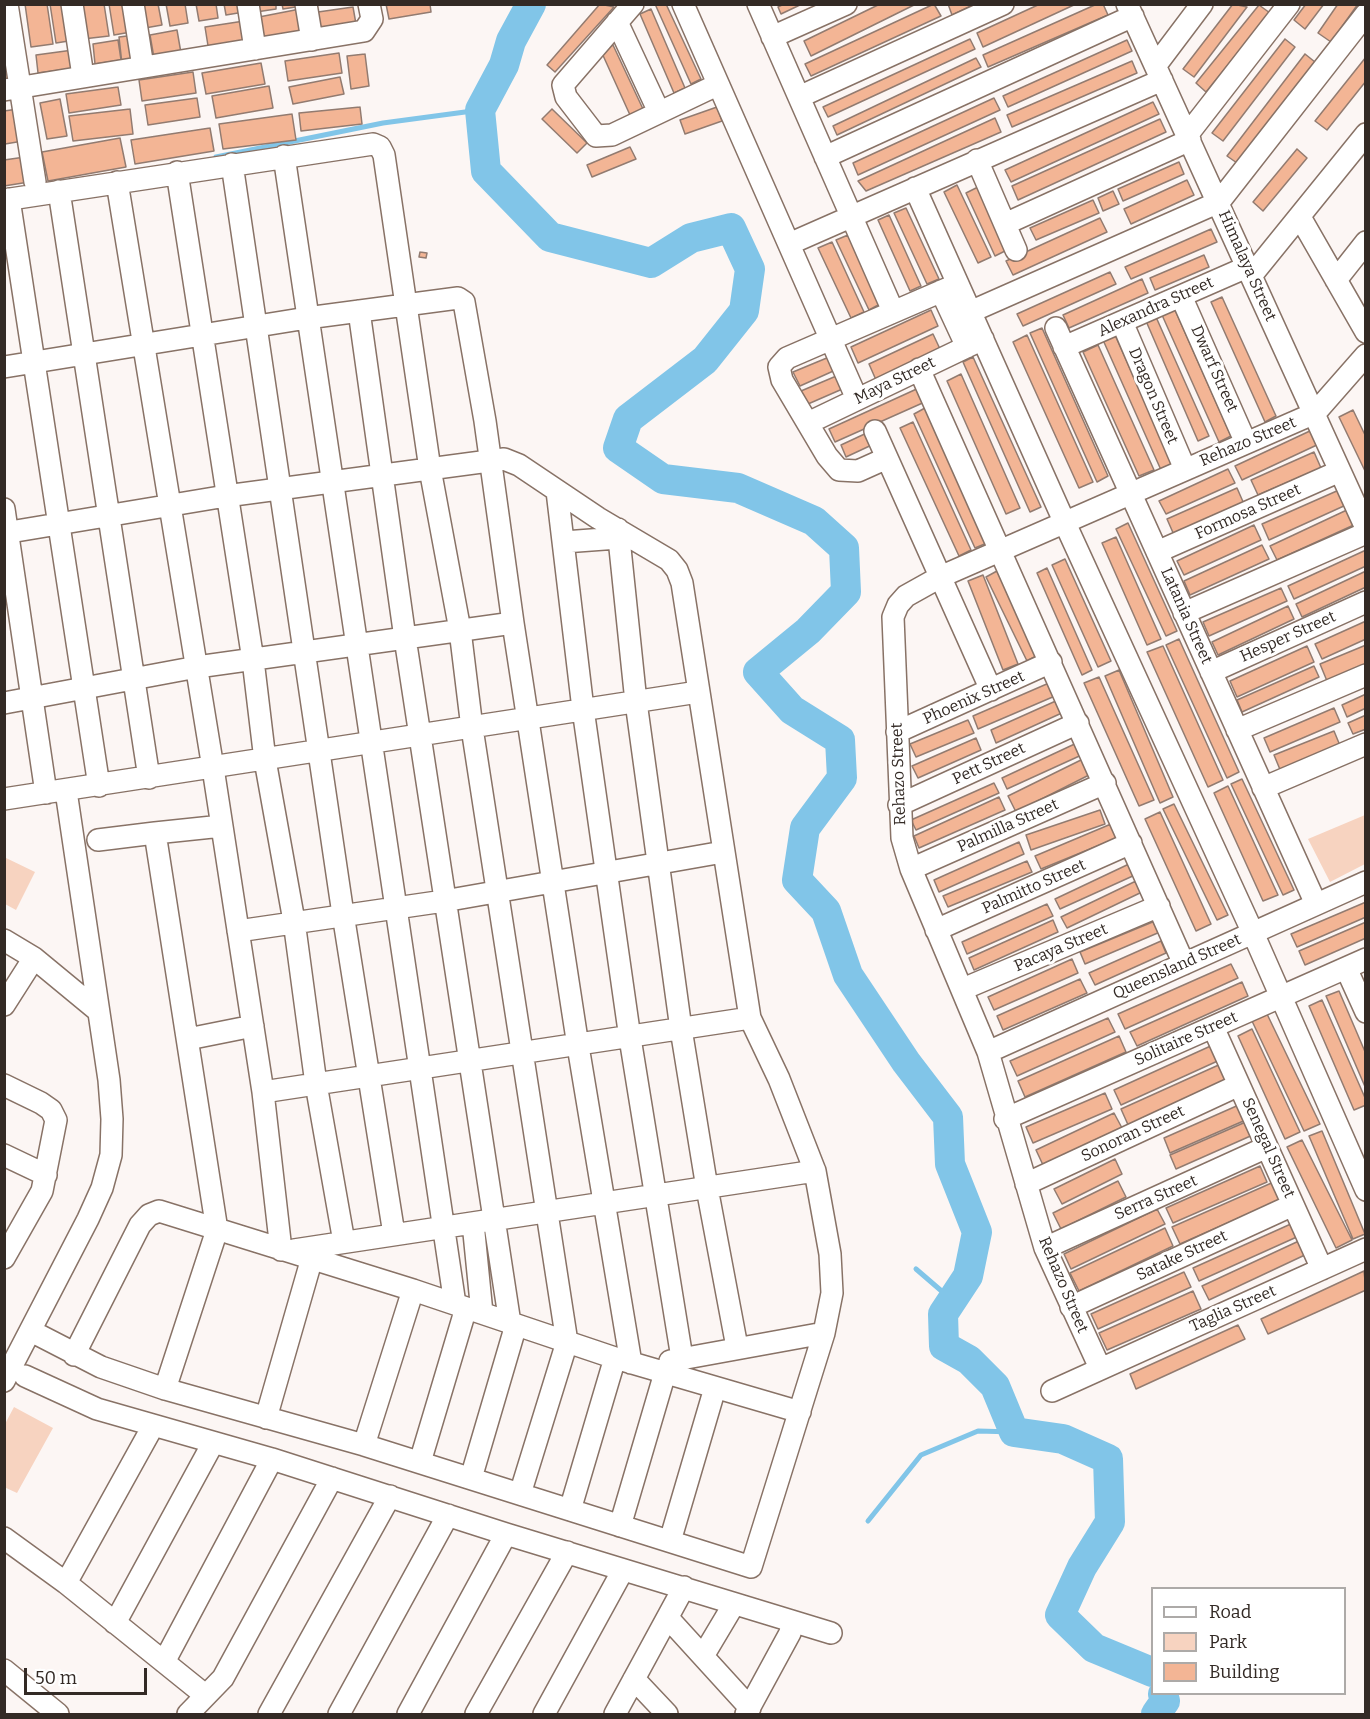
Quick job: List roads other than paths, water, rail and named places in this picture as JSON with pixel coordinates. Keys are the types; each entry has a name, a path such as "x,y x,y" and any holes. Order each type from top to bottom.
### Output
{"street":[{"path":"7,4 13,89 35,182"},
{"path":"72,4 83,76"},
{"path":"133,4 143,67"},
{"path":"248,4 255,49"},
{"path":"306,4 312,40"},
{"path":"13,89 364,31 372,19 369,4"},
{"path":"633,4 568,77 563,86 563,91 592,132 601,138 612,135 717,85"},
{"path":"682,4 857,399"},
{"path":"758,4 893,311"},
{"path":"772,37 846,4"},
{"path":"799,97 1003,4"},
{"path":"789,244 977,160 1159,72 1202,4"},
{"path":"1005,224 1189,137 1289,4"},
{"path":"825,157 1130,10"},
{"name":"Himalaya Street","path":"1130,10 1316,413 1365,528"},
{"path":"970,312 1218,201 1365,14"},
{"path":"617,22 659,112"},
{"name":"Alexandra Street","path":"1060,338 1122,322 1181,296 1249,271 1300,217 1365,134"},
{"path":"99,786 60,525 7,199 284,156 373,144 380,147 384,155 430,469 460,630 472,728 549,1213 567,1342 520,1494"},
{"path":"284,156 395,907 445,1227 467,1308"},
{"path":"977,160 1017,250"},
{"path":"232,164 279,488 394,1234"},
{"path":"177,172 253,660 265,760 294,921 316,1084 344,1242"},
{"path":"117,182 213,768 263,1092 284,1251"},
{"path":"915,188 949,288 1064,521 1253,933 1365,1190"},
{"path":"59,191 86,354 132,679 149,778"},
{"path":"1300,217 1365,332"},
{"path":"1336,280 1365,242"},
{"path":"887,458 858,471 848,473 839,470 827,456 807,423 780,374 779,367 787,358 830,338 949,288"},
{"path":"949,288 970,312 975,343"},
{"name":"Dwarf Street","path":"1181,296 1246,443"},
{"path":"4,367 201,334 407,304 458,298 468,310 578,1046 604,1204 639,1365 620,1526"},
{"path":"359,311 444,901 513,1324 471,1478"},
{"name":"Dragon Street","path":"1122,322 1185,470"},
{"name":"Latania Street","path":"1060,338 1316,904"},
{"name":"Maya Street","path":"807,423 975,343"},
{"path":"1316,413 1365,356"},
{"path":"920,369 1184,964"},
{"name":"Rehazo Street","path":"1100,1368 1045,1248 1005,1119 988,1052 911,869 902,838 893,617 898,605 906,596 940,577 1316,413"},
{"path":"875,431 991,690"},
{"path":"6,533 279,488 504,459 519,465 618,534 669,560 677,570 682,583 750,1018 779,1079 815,1171 830,1254 832,1293 824,1333 751,1567 364,1444 165,1389 74,1355 31,1331"},
{"name":"Formosa Street","path":"1157,552 1340,471"},
{"path":"557,491 583,710 630,1038 682,1358"},
{"path":"4,508 32,698 56,792 109,1080 112,1119 111,1155 102,1188 31,1331 15,1378 81,1404 272,1459 506,1534 831,1633"},
{"path":"1184,613 1365,533"},
{"path":"564,542 618,534"},
{"path":"618,534 636,702 681,1029 707,1188 737,1347"},
{"name":"Hesper Street","path":"1211,672 1365,602"},
{"path":"4,703 197,667 513,623"},
{"name":"Phoenix Street","path":"897,732 1051,662"},
{"path":"1237,730 1365,675"},
{"path":"4,799 698,692"},
{"name":"Pett Street","path":"899,805 1078,723"},
{"path":"1263,788 1365,744"},
{"name":"Palmilla Street","path":"911,869 1104,783"},
{"path":"98,840 222,826"},
{"path":"155,833 217,1230 165,1389"},
{"name":"Palmitto Street","path":"936,930 1131,843"},
{"path":"238,931 294,921 444,901 723,852"},
{"name":"Queensland Street","path":"988,1052 1365,882"},
{"name":"Pacaya Street","path":"963,989 1159,906"},
{"path":"4,940 34,957 97,1010"},
{"path":"6,1001 34,957"},
{"name":"Solitaire Street","path":"1005,1119 1365,959"},
{"path":"1346,968 1365,1012"},
{"path":"263,1092 578,1046 750,1018"},
{"path":"188,1039 253,1026"},
{"name":"Senegal Street","path":"1213,1027 1322,1269"},
{"name":"Sonoran Street","path":"1026,1184 1239,1084"},
{"path":"4,1085 41,1103 51,1110 56,1120 42,1191 4,1258"},
{"name":"Serra Street","path":"1045,1248 1267,1147"},
{"path":"4,1155 46,1175"},
{"path":"284,1251 549,1213 815,1171"},
{"name":"Satake Street","path":"1071,1307 1293,1204"},
{"path":"74,1355 140,1225 149,1215 159,1211 412,1290 639,1365 800,1413"},
{"path":"420,1462 467,1308 473,1223"},
{"name":"Taglia Street","path":"1052,1391 1365,1249"},
{"path":"266,1418 312,1258"},
{"path":"364,1444 412,1290"},
{"path":"639,1365 824,1333"},
{"path":"570,1510 639,1365"},
{"path":"670,1541 715,1388"},
{"path":"66,1583 153,1426"},
{"path":"115,1623 213,1443"},
{"path":"164,1662 272,1459"},
{"path":"188,1714 223,1678 332,1478"},
{"path":"269,1714 390,1496"},
{"path":"339,1714 448,1515"},
{"path":"408,1714 506,1534"},
{"path":"4,1538 66,1583 205,1695"},
{"path":"476,1714 567,1552"},
{"path":"544,1714 623,1570"},
{"path":"615,1714 684,1587"},
{"path":"703,1656 734,1604"},
{"path":"668,1618 748,1711 790,1633 792,1622"},
{"path":"4,1670 58,1714"},
{"path":"634,1679 667,1714"}],"waterway":[{"path":"531,4 511,41 504,65 480,110 486,171 550,237 651,263 691,238 731,228 750,269 744,311 705,360 628,419 618,448 663,479 738,488 814,521 844,548 846,592 808,631 758,672 792,710 840,740 842,778 805,828 797,880 826,911 848,975 906,1062 948,1117 950,1164 977,1232 968,1276 943,1314 944,1346 969,1360 995,1386 1014,1432 1063,1439 1108,1459 1110,1522 1082,1567 1060,1615 1094,1648 1151,1672"},
{"path":"216,157 383,123 480,110"},
{"path":"916,1269 952,1300"},
{"path":"868,1521 921,1455 978,1431 1014,1432"},
{"path":"1156,1714 1165,1701 1163,1695"}]}
